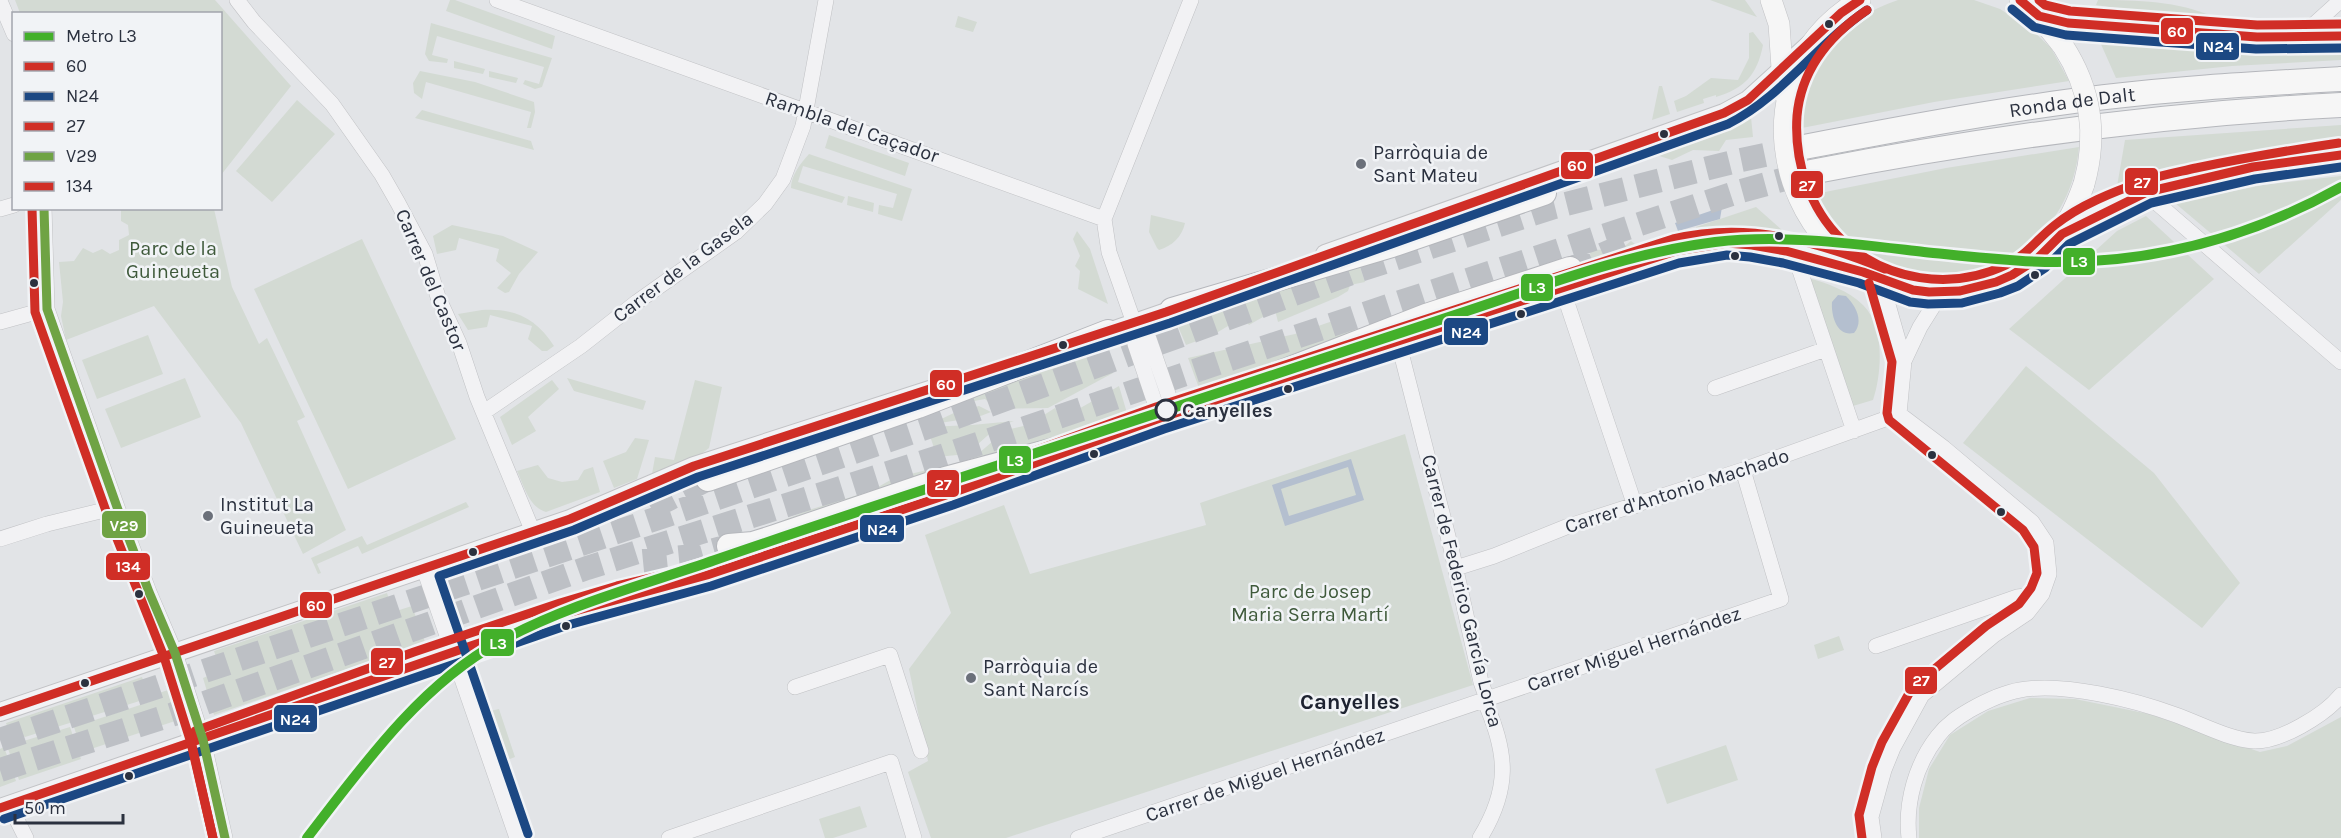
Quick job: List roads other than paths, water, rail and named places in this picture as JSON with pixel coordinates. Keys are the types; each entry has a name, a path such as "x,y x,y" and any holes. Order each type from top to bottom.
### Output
{"highway":[{"name":"Ronda de Dalt","path":"1804,147 1939,122 2074,101 2205,87 2339,79"},
{"name":"Ronda de Dalt","path":"1811,172 1922,150 2078,127 2315,106 2341,107"},
{"path":"1172,310 1392,245 1544,194"},
{"path":"1175,413 1426,316 1566,278"},
{"path":"708,479 918,406 1108,332"},
{"path":"729,546 753,544 945,479 1129,430"}],"main road":[{"path":"1771,0 1779,24 1787,101"},
{"path":"1860,0 1840,13 1814,40 1794,77 1787,101 1784,124 1789,173 1801,204 1820,234 1833,249 1872,276 1913,290 1942,292 1978,287 2012,275 2037,259 2062,234 2075,211 2084,184 2092,143 2090,111 2081,77 2063,46 2039,16 2020,0"}],"street":[{"name":"Carrer del Castor","path":"237,0 254,22 332,104 382,175 424,254 438,297 459,343 532,532"},
{"name":"Rambla del Caçador","path":"497,0 1104,219"},
{"name":"Carrer de la Gasela","path":"484,412 581,346 637,302 736,232 765,204 783,179 807,112 826,0"},
{"path":"1175,413 1149,339 1134,323 1109,252 1104,219 1191,0"},
{"path":"2299,38 2341,0"},
{"path":"1,6 12,30"},
{"path":"2039,16 2085,25 2299,38 2341,36"},
{"path":"0,712 570,519 694,466 1172,310 1724,113 1748,100 1814,40"},
{"path":"2062,234 2147,192 2253,167 2341,155"},
{"path":"2147,192 2341,362"},
{"path":"44,210 47,309 148,592 175,653 203,740 225,838"},
{"path":"26,838 5,806 203,740 452,651 593,604 675,585 718,572 949,494 1175,413 1398,341 1566,278 1676,251 1727,243 1794,253 1872,276 1904,361"},
{"path":"1794,253 1854,431"},
{"path":"1566,278 1635,506"},
{"path":"1874,838 1871,817 1884,770 1893,748 1922,695 1995,635 2027,613 2042,594 2049,574 2046,543 2032,522 1944,448 1899,414 1904,361 1920,327 1942,292"},
{"path":"0,322 47,309"},
{"name":"Carrer de Federico García Lorca","path":"1398,341 1456,568 1481,682 1487,699 1485,702 1499,737 1504,773 1497,805 1480,838"},
{"path":"1715,388 1826,349"},
{"name":"Carrer d'Antonio Machado","path":"1456,568 1494,556 1566,527 1743,470 1899,414"},
{"name":"Carrer Miguel Hernández","path":"1487,699 1781,599 1743,470"},
{"path":"0,539 47,524 117,507"},
{"path":"424,569 517,838"},
{"path":"1875,646 2017,597 2042,594"},
{"path":"795,687 890,655 921,751"},
{"path":"1909,838 1908,816 1911,792 1923,759 1932,744 1949,723 2008,692 2040,689 2106,696 2156,708 2228,734 2255,741 2271,738 2309,721 2331,706 2341,695"},
{"name":"Carrer de Miguel Hernández","path":"1078,838 1487,699"},
{"path":"669,838 891,762 914,838"}],"water":[{"path":"1722,207 1720,219 1678,231 1675,223"},
{"path":"1838,295 1846,296 1856,309 1858,324 1854,333 1843,332 1836,324 1832,302"},
{"path":"1351,459 1364,500 1285,526 1272,485","holes":["1348,467 1356,495 1289,516 1281,489"]}],"tunnel":[{"path":"0,740 940,423 1360,270 1554,207 1741,160 1804,147"},
{"path":"0,770 174,714 587,568 936,458 1376,310 1741,191 1811,172"},
{"path":"1570,269 1625,245"},
{"path":"651,508 708,479"},
{"path":"643,561 693,556 729,546"}],"metro line":[{"name":"L3","path":"307,838 394,730 443,681 470,660 499,642 551,617 605,596 817,525 1560,280 1653,253 1715,242 1741,240 1819,241 1969,257 2045,262 2123,258 2161,253 2235,234 2271,221 2341,187"}],"place":[{"name":"Parròquia de Sant Mateu","path":"1361,164"},
{"name":"Canyelles","path":"1166,410"},
{"name":"Institut La Guineueta","path":"208,516"},
{"name":"Parròquia de Sant Narcís","path":"971,678"}],"district":[{"name":"Canyelles","path":"1350,702"}],"park label":[{"name":"Parc de la Guineueta","path":"173,260"},
{"name":"Parc de Josep Maria Serra Martí","path":"1310,602"}]}
